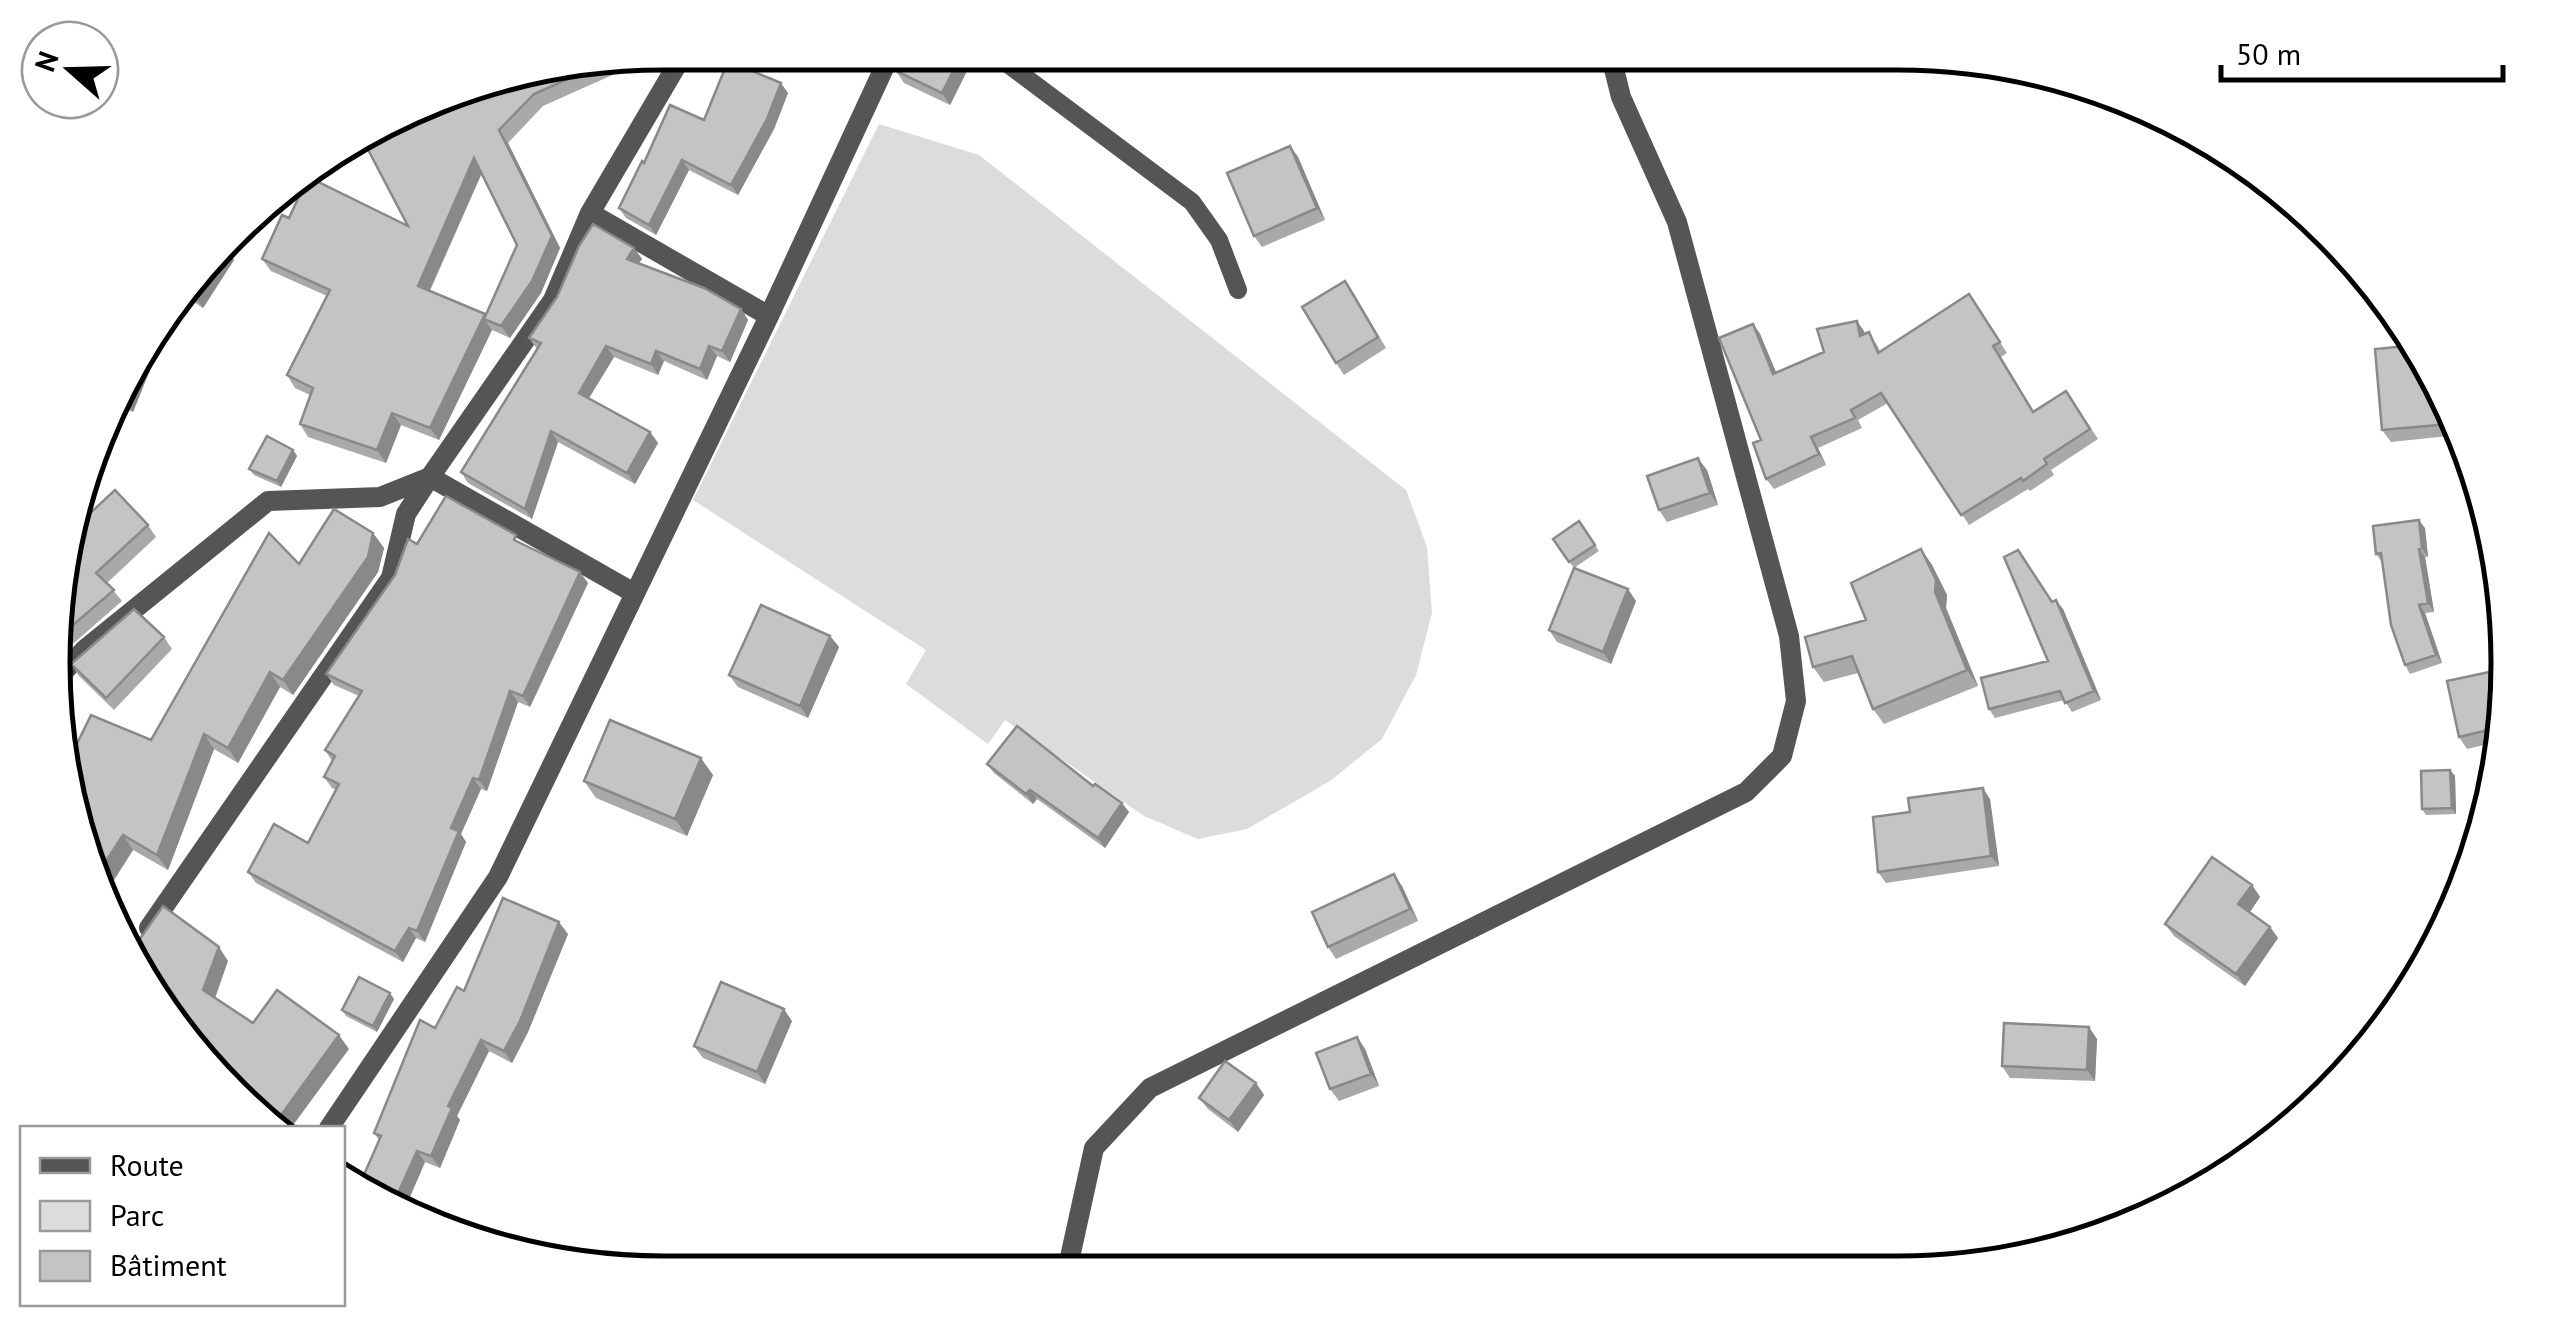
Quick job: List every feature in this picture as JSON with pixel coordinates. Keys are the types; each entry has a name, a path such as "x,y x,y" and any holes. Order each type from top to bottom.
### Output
{"street":[{"path":"142,938 391,578 406,514 553,300 590,213 673,70"},
{"path":"330,1126 498,877 883,70"},
{"path":"1071,1256 1094,1148 1150,1088 1746,792 1782,756 1796,702 1789,636 1677,222 1621,96 1614,70"},
{"path":"590,213 769,316"},
{"path":"430,477 634,593"},
{"path":"70,665 268,501 380,497 430,477"}],"lane":[{"path":"1016,70 1192,202 1219,240 1238,290"}],"green space":[{"path":"879,124 979,155 1406,490 1427,547 1432,613 1416,675 1382,739 1330,781 1247,829 1198,839 1144,816 1005,720 988,744 906,684 926,650 693,500"}],"building":[{"path":"724,70 750,70 781,83 767,119 731,185 682,160 649,225 619,208 670,105 704,120"},
{"path":"896,70 954,70 942,93"},
{"path":"572,77 534,94 499,130 552,236 532,281 501,326 484,319 517,245 474,158 418,286 485,314 430,428 392,413 377,450 300,424 313,388 287,375 330,290 262,259 282,215 289,218 300,195 318,182 408,226 367,148 472,101"},
{"path":"1290,146 1317,208 1254,236 1227,173"},
{"path":"593,224 634,248 627,259 704,288 741,309 722,351 709,346 700,369 656,351 651,364 606,346 579,393 650,432 627,473 551,431 525,509 461,472 541,343 529,338 557,297"},
{"path":"1345,281 1378,337 1336,363 1302,307"},
{"path":"1969,294 2000,342 1993,346 2033,412 2066,391 2090,429 2044,459 2047,464 2023,481 2021,478 1961,515 1881,393 1851,410 1855,418 1811,437 1819,454 1766,479 1753,443 1761,440 1719,338 1753,324 1773,374 1824,352 1817,329 1857,321 1860,336 1869,332 1878,353"},
{"path":"2399,347 2441,425 2382,430 2375,349"},
{"path":"267,436 293,450 277,481 249,469"},
{"path":"1698,458 1710,493 1659,510 1647,476"},
{"path":"115,490 148,525 96,573 114,590 71,627 81,547 89,514"},
{"path":"446,496 516,535 514,540 580,572 523,696 510,691 479,780 473,778 451,828 459,831 417,931 409,928 395,951 248,872 274,824 308,843 339,784 324,777 335,756 325,750 362,691 326,674 395,575 408,539 417,544"},
{"path":"334,509 373,533 368,557 283,680 270,672 228,748 204,734 157,855 123,835 105,863 76,746 91,715 151,740 269,533 299,564"},
{"path":"2419,520 2419,549 2428,603 2419,605 2436,655 2405,665 2391,625 2381,553 2376,554 2373,526"},
{"path":"1579,521 1595,545 1569,562 1553,539"},
{"path":"1921,549 1936,580 1935,592 1967,670 1873,709 1852,656 1813,667 1805,637 1866,620 1851,583"},
{"path":"2018,550 2052,602 2056,600 2094,691 2065,703 2060,691 1989,709 1981,678 2048,661 2004,557"},
{"path":"1574,568 1628,589 1603,652 1549,630"},
{"path":"761,605 830,636 800,706 729,675"},
{"path":"134,609 164,637 106,698 71,664"},
{"path":"2491,672 2487,730 2459,737 2447,681"},
{"path":"610,720 701,758 675,819 584,781"},
{"path":"1017,726 1093,786 1122,803 1098,838 1030,790 1026,794 987,764"},
{"path":"2450,770 2452,808 2422,809 2421,771"},
{"path":"1983,788 1991,856 1878,872 1873,817 1910,812 1908,798"},
{"path":"2212,857 2252,885 2238,904 2270,927 2236,974 2165,924"},
{"path":"1394,874 1410,909 1328,947 1312,912"},
{"path":"503,898 559,922 504,1051 481,1040 448,1106 452,1108 431,1156 417,1151 398,1193 364,1175 381,1136 374,1133 420,1020 435,1028 457,987 464,991"},
{"path":"163,906 219,947 203,990 253,1023 277,990 339,1035 281,1116 217,1054 170,992 139,940"},
{"path":"359,977 390,993 373,1026 342,1010"},
{"path":"721,982 784,1009 757,1072 694,1046"},
{"path":"2004,1023 2089,1027 2087,1070 2002,1066"},
{"path":"1357,1037 1371,1074 1330,1089 1316,1053"},
{"path":"1225,1061 1256,1083 1229,1120 1199,1098"}]}
